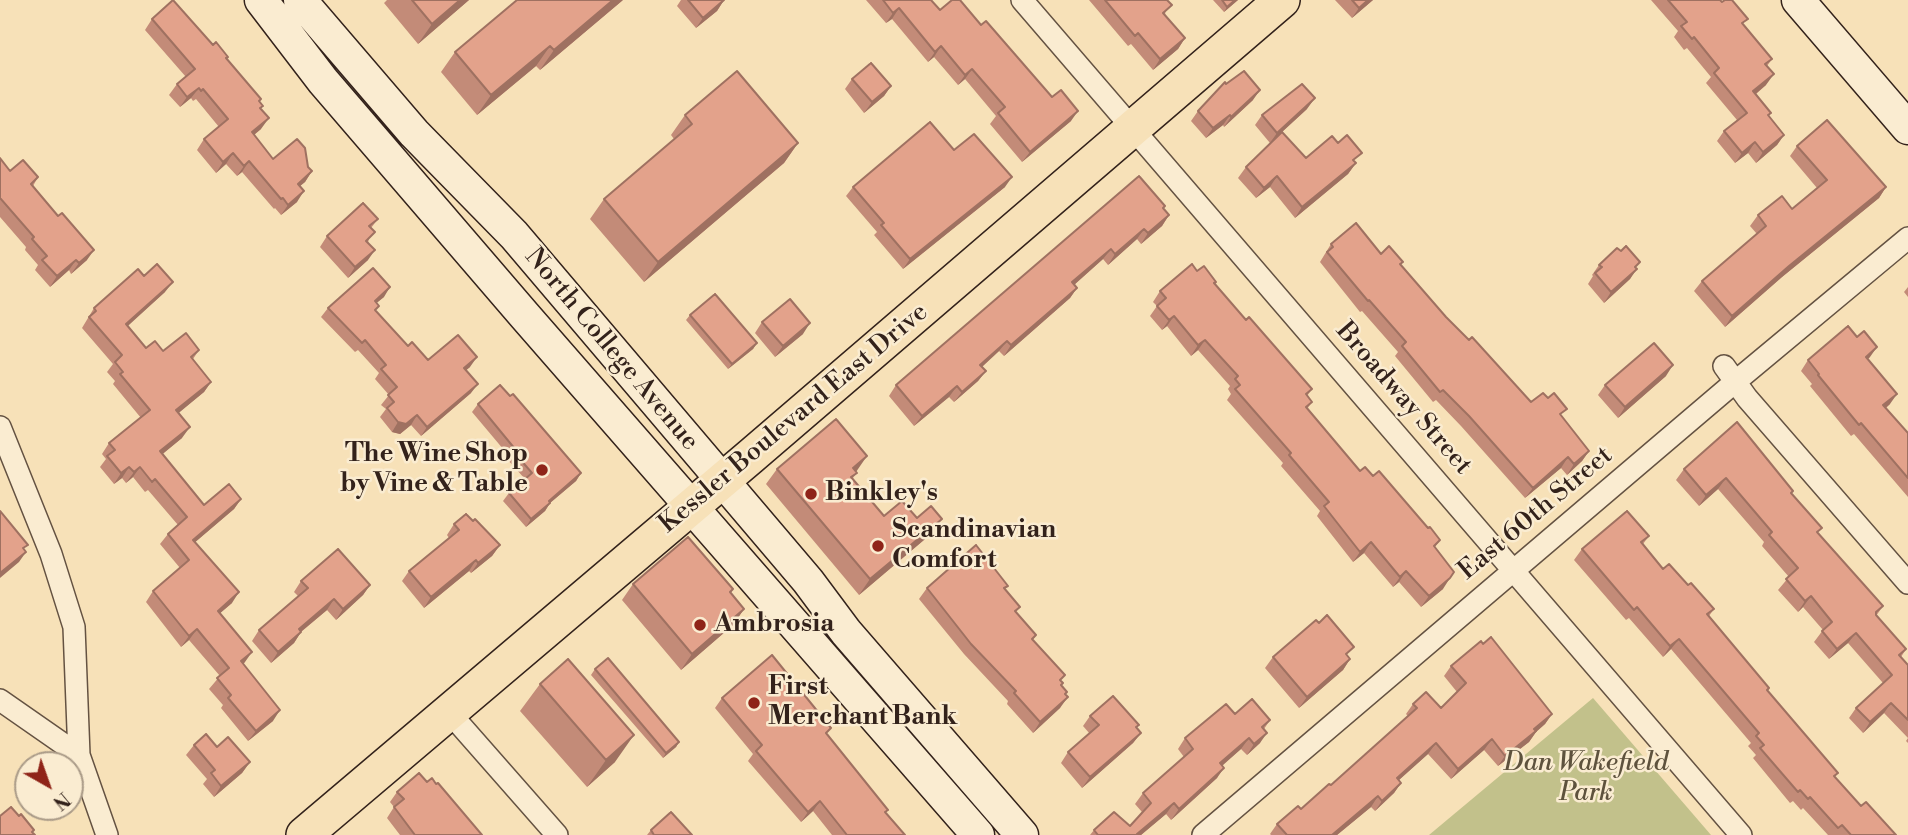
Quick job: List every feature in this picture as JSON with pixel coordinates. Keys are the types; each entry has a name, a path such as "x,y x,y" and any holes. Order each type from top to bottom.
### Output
{"main road":[{"name":"North College Avenue","path":"261,0 323,81 690,507 978,835"},
{"name":"North College Avenue","path":"300,0 414,133 514,235 808,581 846,632 1022,835"},
{"name":"Kessler Boulevard East Drive","path":"304,835 1282,0"},
{"path":"1798,0 1908,128"}],"street":[{"name":"Broadway Street","path":"1022,0 1741,835"},
{"name":"East 60th Street","path":"1203,835 1513,570 1730,374 1908,238"},
{"path":"1730,374 1908,583"},
{"path":"0,427 51,554 74,627 79,751"},
{"path":"0,699 73,751"},
{"path":"448,711 557,835"},
{"path":"84,769 107,835"}],"green space":[{"name":"Dan Wakefield Park","path":"1593,698 1711,835 1429,835"}],"building":[{"path":"173,0 213,45 216,42 261,99 259,101 263,106 260,108 269,118 252,132 273,159 297,139 305,148 308,167 312,171 298,184 304,191 288,205 249,161 244,166 233,153 223,162 204,139 228,119 203,89 201,91 199,88 187,97 177,84 195,69 152,19"},
{"path":"412,0 460,0 432,24"},
{"path":"517,0 613,0 554,50 550,46 491,95 455,52"},
{"path":"688,0 724,0 703,18"},
{"path":"883,0 931,0 940,10 952,0 960,0 981,25 986,21 1052,97 1061,90 1078,111 1030,152 998,113 1005,107 972,69 965,75 941,46 935,52 899,8 893,13"},
{"path":"1105,0 1167,0 1172,5 1163,13 1185,38 1160,59 1138,33 1135,36"},
{"path":"1222,0 1235,0 1227,7"},
{"path":"1352,0 1368,0 1359,8"},
{"path":"1668,0 1732,0 1748,19 1742,23 1772,59 1765,64 1774,74 1753,91 1784,135 1763,152 1755,142 1742,153 1724,131 1747,113 1714,73 1719,68 1694,37 1692,39 1681,26 1687,22"},
{"path":"871,63 891,86 872,102 852,79"},
{"path":"737,71 798,143 658,262 604,199 692,124 685,115"},
{"path":"1244,71 1260,90 1231,117 1230,115 1213,128 1198,111 1225,82 1226,84"},
{"path":"1302,84 1315,98 1277,133 1262,115"},
{"path":"1827,120 1886,187 1732,316 1702,281 1766,226 1758,215 1782,196 1792,209 1827,180 1797,146"},
{"path":"930,122 954,150 974,134 1012,177 910,259 853,187"},
{"path":"1282,132 1306,158 1332,136 1338,143 1347,135 1362,153 1353,160 1356,163 1302,207 1277,176 1264,188 1246,167"},
{"path":"0,158 10,171 23,160 38,177 31,184 58,216 62,213 94,250 79,263 76,260 57,276 42,260 47,256 32,239 34,237 0,198"},
{"path":"1139,176 1165,206 1163,208 1169,215 1148,233 1144,229 1115,254 1111,249 1072,282 1077,288 1011,345 1007,341 980,365 986,371 962,392 957,386 922,416 896,385"},
{"path":"363,203 378,219 369,226 375,232 366,241 375,250 355,267 327,236"},
{"path":"1356,223 1381,254 1389,246 1403,262 1400,264 1446,317 1469,340 1472,337 1531,402 1543,393 1548,398 1554,393 1567,409 1560,414 1589,451 1574,464 1568,457 1533,488 1469,416 1443,390 1440,392 1402,346 1406,342 1327,252 1333,247 1331,244"},
{"path":"1626,246 1640,262 1635,267 1637,269 1611,292 1595,273 1602,267 1599,265 1617,248 1621,251"},
{"path":"157,264 173,282 126,324 146,348 155,341 163,351 186,333 199,350 191,357 211,382 176,410 190,427 160,451 204,505 229,484 241,499 193,540 239,592 218,611 252,652 241,661 280,710 256,731 228,698 231,695 217,678 229,668 197,629 189,636 153,591 189,560 168,534 187,517 155,479 152,482 140,467 134,472 129,467 121,473 107,456 115,450 109,443 150,410 120,374 123,372 115,362 122,355 89,317 96,311 94,308 138,269 144,276"},
{"path":"1192,264 1197,271 1204,266 1216,282 1214,283 1246,320 1249,317 1312,389 1306,394 1312,402 1306,407 1360,471 1365,467 1373,476 1379,471 1440,540 1434,546 1454,572 1429,596 1406,571 1400,577 1371,542 1360,552 1324,506 1329,502 1289,455 1291,453 1235,389 1240,385 1235,379 1238,376 1205,340 1198,345 1174,316 1169,320 1157,306 1166,298 1160,291"},
{"path":"373,268 390,287 375,301 379,306 375,310 408,346 412,342 428,360 458,335 477,357 464,368 478,384 427,427 417,415 406,424 398,422 387,408 394,402 388,395 397,387 381,369 386,365 365,340 362,343 328,308"},
{"path":"715,294 757,343 732,364 690,315"},
{"path":"790,299 810,323 783,346 762,322"},
{"path":"1848,326 1857,337 1864,331 1877,347 1866,357 1897,394 1883,405 1908,433 1908,478 1861,423 1859,425 1808,360"},
{"path":"1654,343 1673,365 1625,407 1605,385"},
{"path":"500,385 510,396 513,394 581,473 531,519 509,493 532,473 478,404"},
{"path":"836,419 867,456 853,468 857,473 851,477 884,516 902,501 917,518 931,506 942,519 870,579 777,469"},
{"path":"1737,422 1793,491 1791,493 1822,528 1817,532 1883,606 1876,615 1906,649 1899,655 1908,665 1908,720 1891,703 1870,722 1856,708 1892,675 1856,633 1837,649 1822,631 1832,622 1811,596 1805,601 1786,579 1798,568 1769,535 1772,532 1726,478 1706,495 1684,469"},
{"path":"0,511 28,545 23,548 26,552 0,573"},
{"path":"1627,511 1649,536 1641,542 1663,569 1669,564 1688,585 1691,583 1714,609 1707,614 1838,773 1834,776 1861,806 1866,802 1896,835 1851,835 1842,825 1838,828 1810,797 1808,799 1800,790 1798,792 1760,748 1764,745 1756,736 1759,733 1679,639 1670,646 1637,607 1634,610 1582,549"},
{"path":"466,514 473,521 475,519 500,545 478,563 476,560 431,597 409,571 459,530 454,524"},
{"path":"688,537 733,589 730,592 744,609 692,654 633,584"},
{"path":"976,545 1008,586 1004,588 1020,607 1015,611 1036,635 1032,639 1065,675 1060,680 1068,697 1040,722 1014,693 1016,691 971,644 927,588"},
{"path":"338,549 370,585 343,609 334,599 299,629 301,632 278,652 259,630 308,588 301,581"},
{"path":"1327,615 1354,647 1346,654 1350,659 1307,697 1273,657 1316,620 1319,623"},
{"path":"1491,637 1552,714 1534,729 1536,731 1505,756 1492,739 1458,769 1436,743 1397,778 1401,783 1382,801 1378,796 1332,835 1287,835 1277,824 1298,806 1301,809 1331,785 1417,708 1413,704 1426,692 1441,708 1466,683 1451,666 1481,641 1483,644"},
{"path":"772,655 831,728 826,733 905,835 847,835 820,801 808,812 756,751 762,745 722,698"},
{"path":"608,658 679,742 666,753 595,669"},
{"path":"568,659 634,735 606,760 540,684"},
{"path":"1113,696 1139,725 1136,727 1141,733 1090,777 1068,752 1099,725 1090,716"},
{"path":"1252,699 1270,720 1262,727 1267,733 1254,744 1249,738 1220,763 1224,768 1179,809 1174,803 1138,835 1098,835 1094,830 1114,812 1130,826 1151,803 1143,793 1193,749 1185,738 1226,704 1235,714"},
{"path":"206,734 217,747 228,737 250,762 221,786 211,773 215,770 194,745"},
{"path":"419,773 427,782 432,778 438,783 482,835 415,835 394,807 404,799 397,792"},
{"path":"11,807 14,810 14,821 27,821 35,835 0,835 0,816"},
{"path":"671,812 692,835 654,835 651,830"}],"place":[{"name":"The Wine Shop by Vine & Table","path":"542,470"},
{"name":"Binkley's","path":"811,494"},
{"name":"Scandinavian Comfort","path":"878,546"},
{"name":"Ambrosia","path":"700,625"},
{"name":"First Merchant Bank","path":"754,703"}]}
